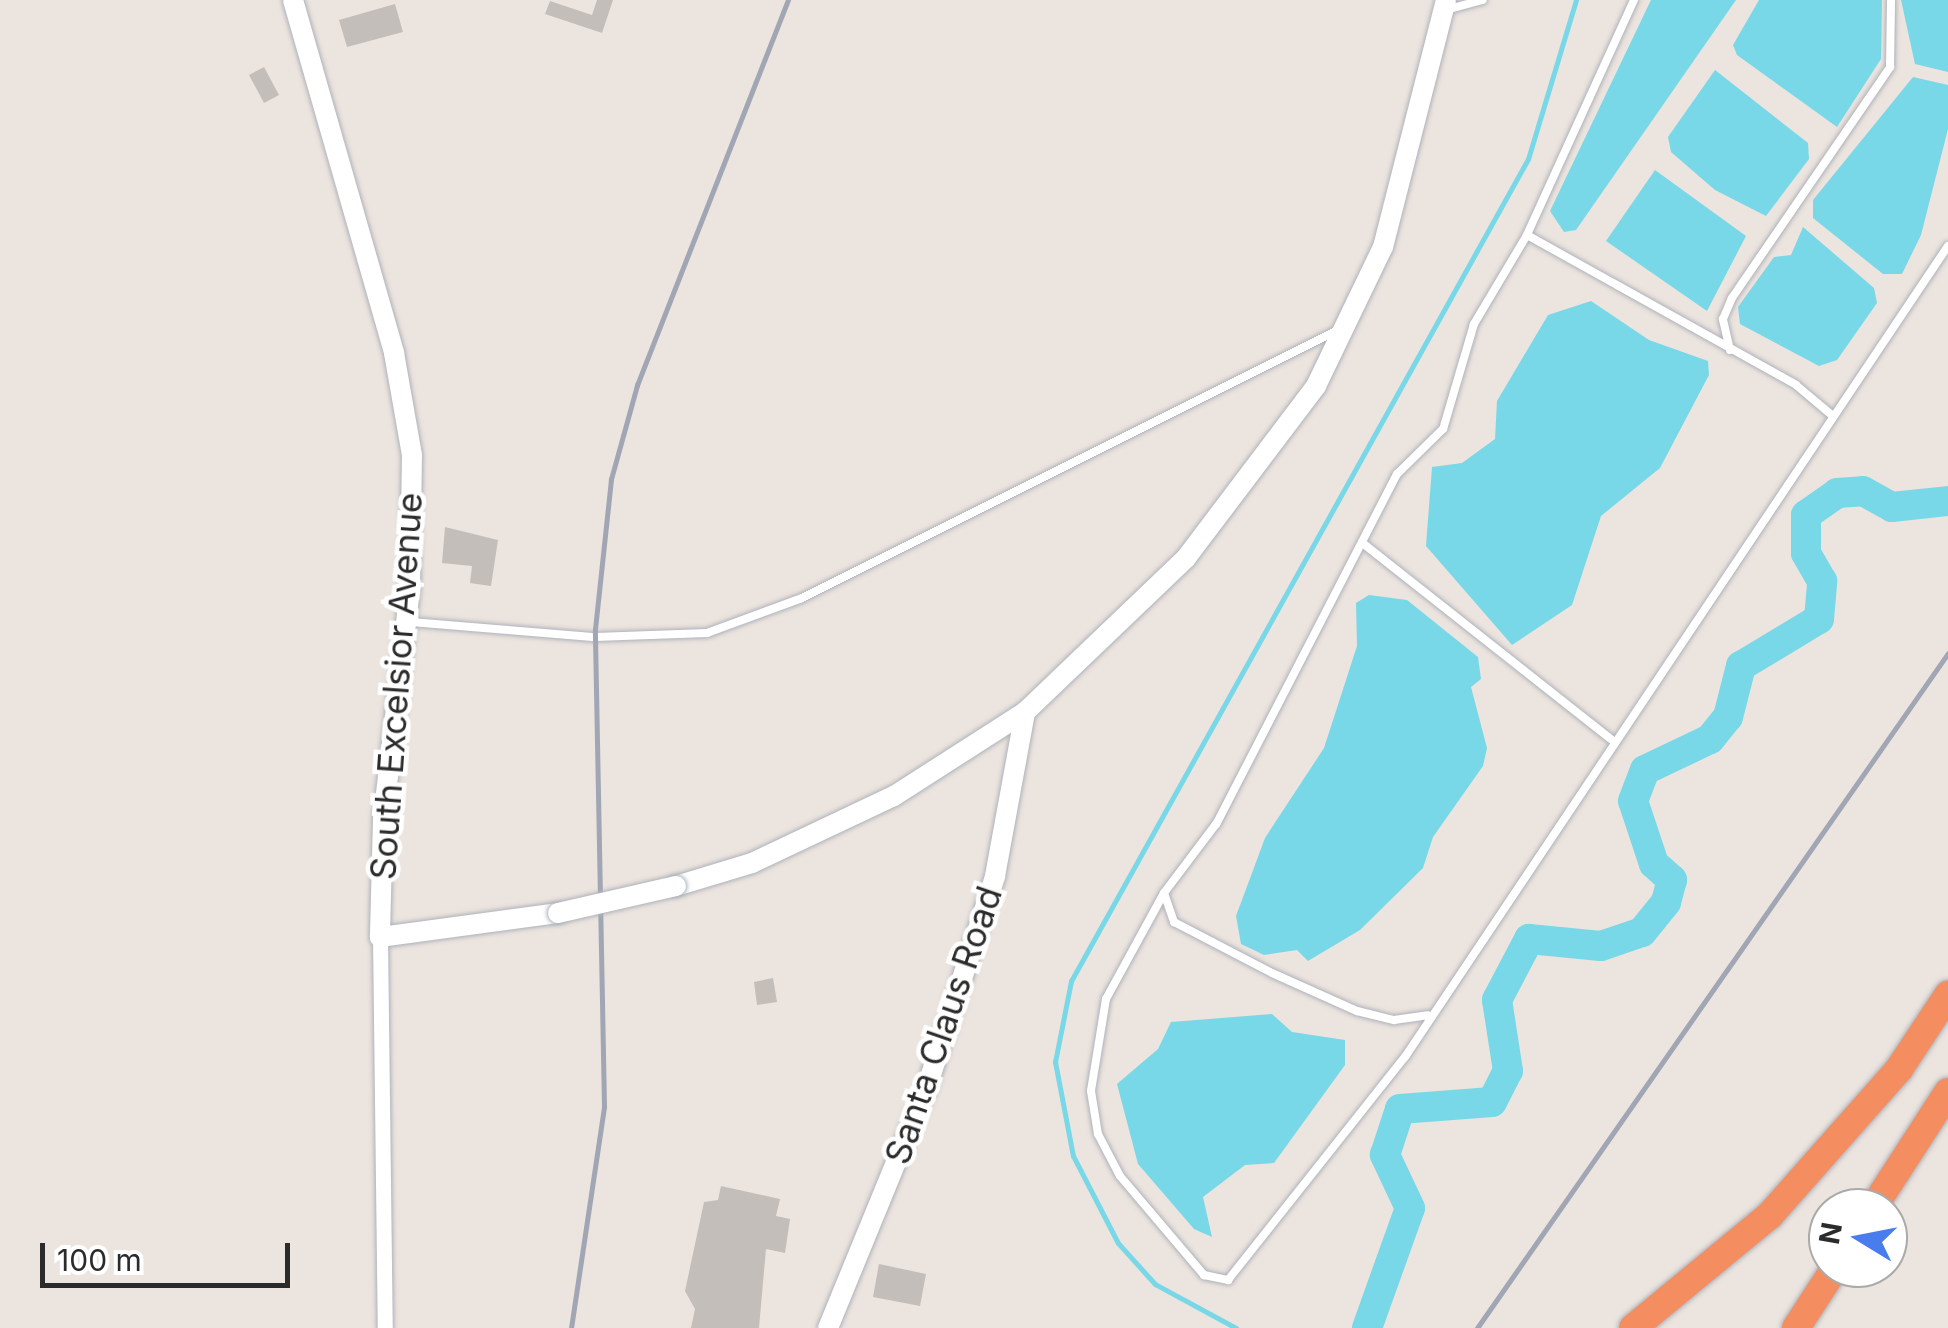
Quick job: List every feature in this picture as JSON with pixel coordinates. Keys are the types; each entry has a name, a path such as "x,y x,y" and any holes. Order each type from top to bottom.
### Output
{"highway":[{"path":"1633,1328 1770,1215 1899,1068 1948,995"},
{"path":"1886,1188 1948,1092"},
{"path":"1796,1328 1822,1288"}],"street":[{"name":"South Excelsior Avenue","path":"294,0 394,353 412,455 406,621 382,819 385,1328"},
{"path":"380,936 558,914 752,863 894,796 1025,712 1186,558 1316,386 1383,247 1445,5"},
{"name":"Santa Claus Road","path":"828,1328 928,1084 995,876 1025,712"}],"lane":[{"path":"1445,5 1483,0"},
{"path":"1634,0 1526,234 1458,358 1444,429 1397,474 1365,545 1216,824 1164,893 1106,999 1092,1091 1098,1134 1120,1176 1204,1275 1228,1280 1405,1057 1428,1014 1948,246"},
{"path":"1730,350 1722,320 1732,298 1890,68 1891,0"},
{"path":"1526,234 1730,350 1833,416"},
{"path":"406,621 662,640 725,627 1344,328"},
{"path":"1365,545 1612,740"},
{"path":"1164,893 1174,922 1356,1011 1394,1020 1428,1014"}],"water":[{"path":"1651,0 1736,0 1576,230 1564,232 1550,211"},
{"path":"1759,0 1882,0 1881,59 1837,127 1737,55 1733,45"},
{"path":"1901,0 1948,0 1948,72 1915,64"},
{"path":"1715,70 1808,143 1809,159 1766,216 1715,190 1671,152 1668,137"},
{"path":"1913,77 1948,85 1948,129 1921,235 1902,274 1883,274 1813,218 1813,200"},
{"path":"1655,170 1746,236 1707,311 1606,241"},
{"path":"1803,227 1874,288 1877,303 1837,360 1819,366 1740,324 1738,307 1774,257 1791,255"},
{"path":"1591,301 1649,340 1708,361 1709,375 1660,468 1601,516 1572,605 1512,645 1426,546 1432,467 1462,463 1495,439 1497,401 1548,315"},
{"path":"1369,595 1407,600 1478,657 1481,679 1471,687 1487,748 1483,766 1433,837 1423,868 1360,930 1308,961 1297,950 1264,955 1241,944 1236,916 1265,838 1324,748 1357,646 1356,603"},
{"path":"1272,1014 1292,1032 1345,1040 1345,1065 1274,1163 1245,1165 1203,1197 1212,1237 1194,1229 1138,1164 1117,1084 1158,1049 1171,1022"}],"building":[{"path":"597,0 613,0 602,33 545,14 550,1 592,15"},
{"path":"395,4 403,32 347,47 339,20"},
{"path":"264,67 279,95 264,103 249,75"},
{"path":"445,527 498,540 491,586 470,583 472,566 442,563"},
{"path":"773,978 777,1002 757,1005 754,982"},
{"path":"721,1186 780,1199 776,1216 790,1219 785,1253 766,1249 759,1328 691,1328 695,1309 685,1291 704,1202 718,1200"},
{"path":"879,1264 926,1274 920,1306 873,1297"}],"waterway":[{"path":"1236,1328 1155,1284 1118,1243 1073,1156 1055,1062 1071,981 1528,159 1576,0"},
{"path":"1367,1328 1410,1208 1385,1155 1400,1109 1492,1102 1508,1071 1497,1000 1529,939 1601,946 1642,932 1666,902 1672,880 1654,864 1633,801 1645,770 1710,739 1728,717 1741,666 1819,619 1822,581 1806,553 1806,515 1837,493 1863,491 1892,507 1948,501"}],"railway":[{"path":"571,1328 604,1106 595,629 611,479 637,385 788,0"},
{"path":"1477,1328 1948,653"}]}
